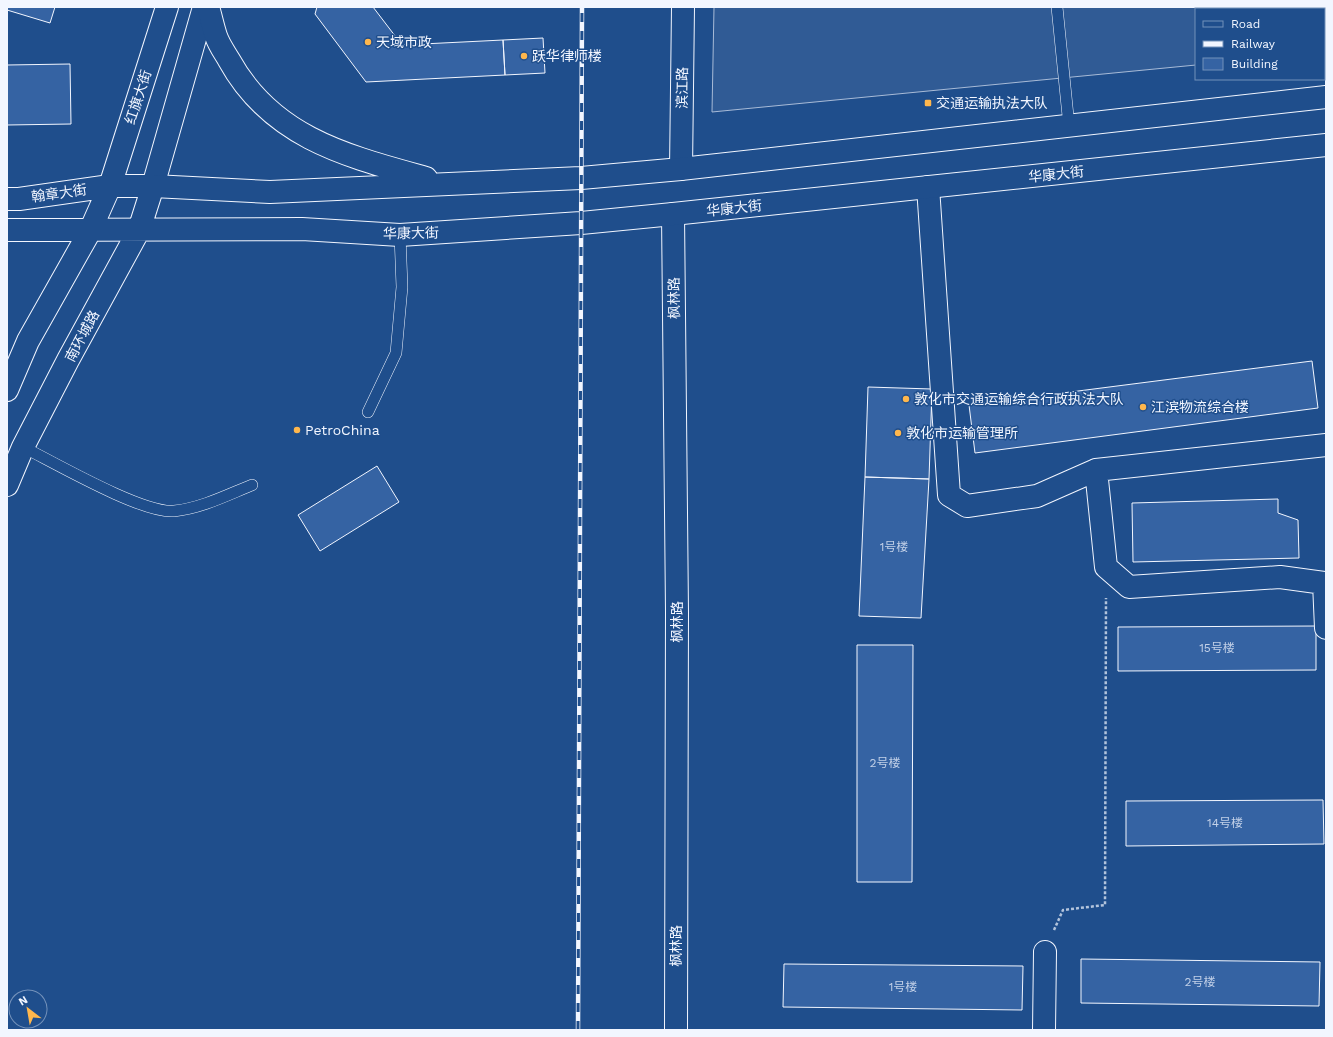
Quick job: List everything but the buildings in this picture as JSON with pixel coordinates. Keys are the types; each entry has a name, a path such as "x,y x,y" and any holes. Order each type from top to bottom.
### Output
{"main road":[{"name":"红旗大街","path":"110,186 167,7"},
{"path":"204,7 153,186 270,192 581,178 681,169 1326,97"},
{"path":"208,7 217,37 240,80 275,117 321,145 369,162 444,184"},
{"name":"滨江路","path":"681,169 683,7"},
{"name":"华康大街","path":"90,231 302,229 400,235 581,223 1326,145"},
{"name":"翰章大街","path":"7,199 19,199 110,186 153,186"},
{"path":"7,390 28,341 90,231 110,186"},
{"name":"南环城路","path":"7,485 23,447 139,230 153,186"},
{"path":"928,187 948,495 967,506 1037,496 1096,470 1326,445"},
{"name":"枫林路","path":"673,214 677,604 676,1030"},
{"path":"7,230 90,231"},
{"path":"1096,470 1106,567 1129,588 1280,577 1324,583 1326,628"},
{"path":"1044,1030 1045,952"}],"lane":[{"path":"1057,7 1069,126"},
{"path":"368,412 396,353 402,287 400,235"},
{"path":"23,447 123,496 154,509 173,511 202,506 252,485"}],"path":[{"path":"1045,952 1063,910 1105,905 1106,567"}],"shaded area":[{"path":"714,7 1326,7 1326,52 1325,8 1195,8 1195,65 712,112"}],"railway":[{"path":"578,1030 582,7"}],"place":[{"name":"天域市政","path":"368,42"},
{"name":"跃华律师楼","path":"524,56"},
{"name":"交通运输执法大队","path":"928,103"},
{"name":"敦化市交通运输综合行政执法大队","path":"906,399"},
{"name":"江滨物流综合楼","path":"1143,407"},
{"name":"PetroChina","path":"297,430"},
{"name":"敦化市运输管理所","path":"898,433"}]}
